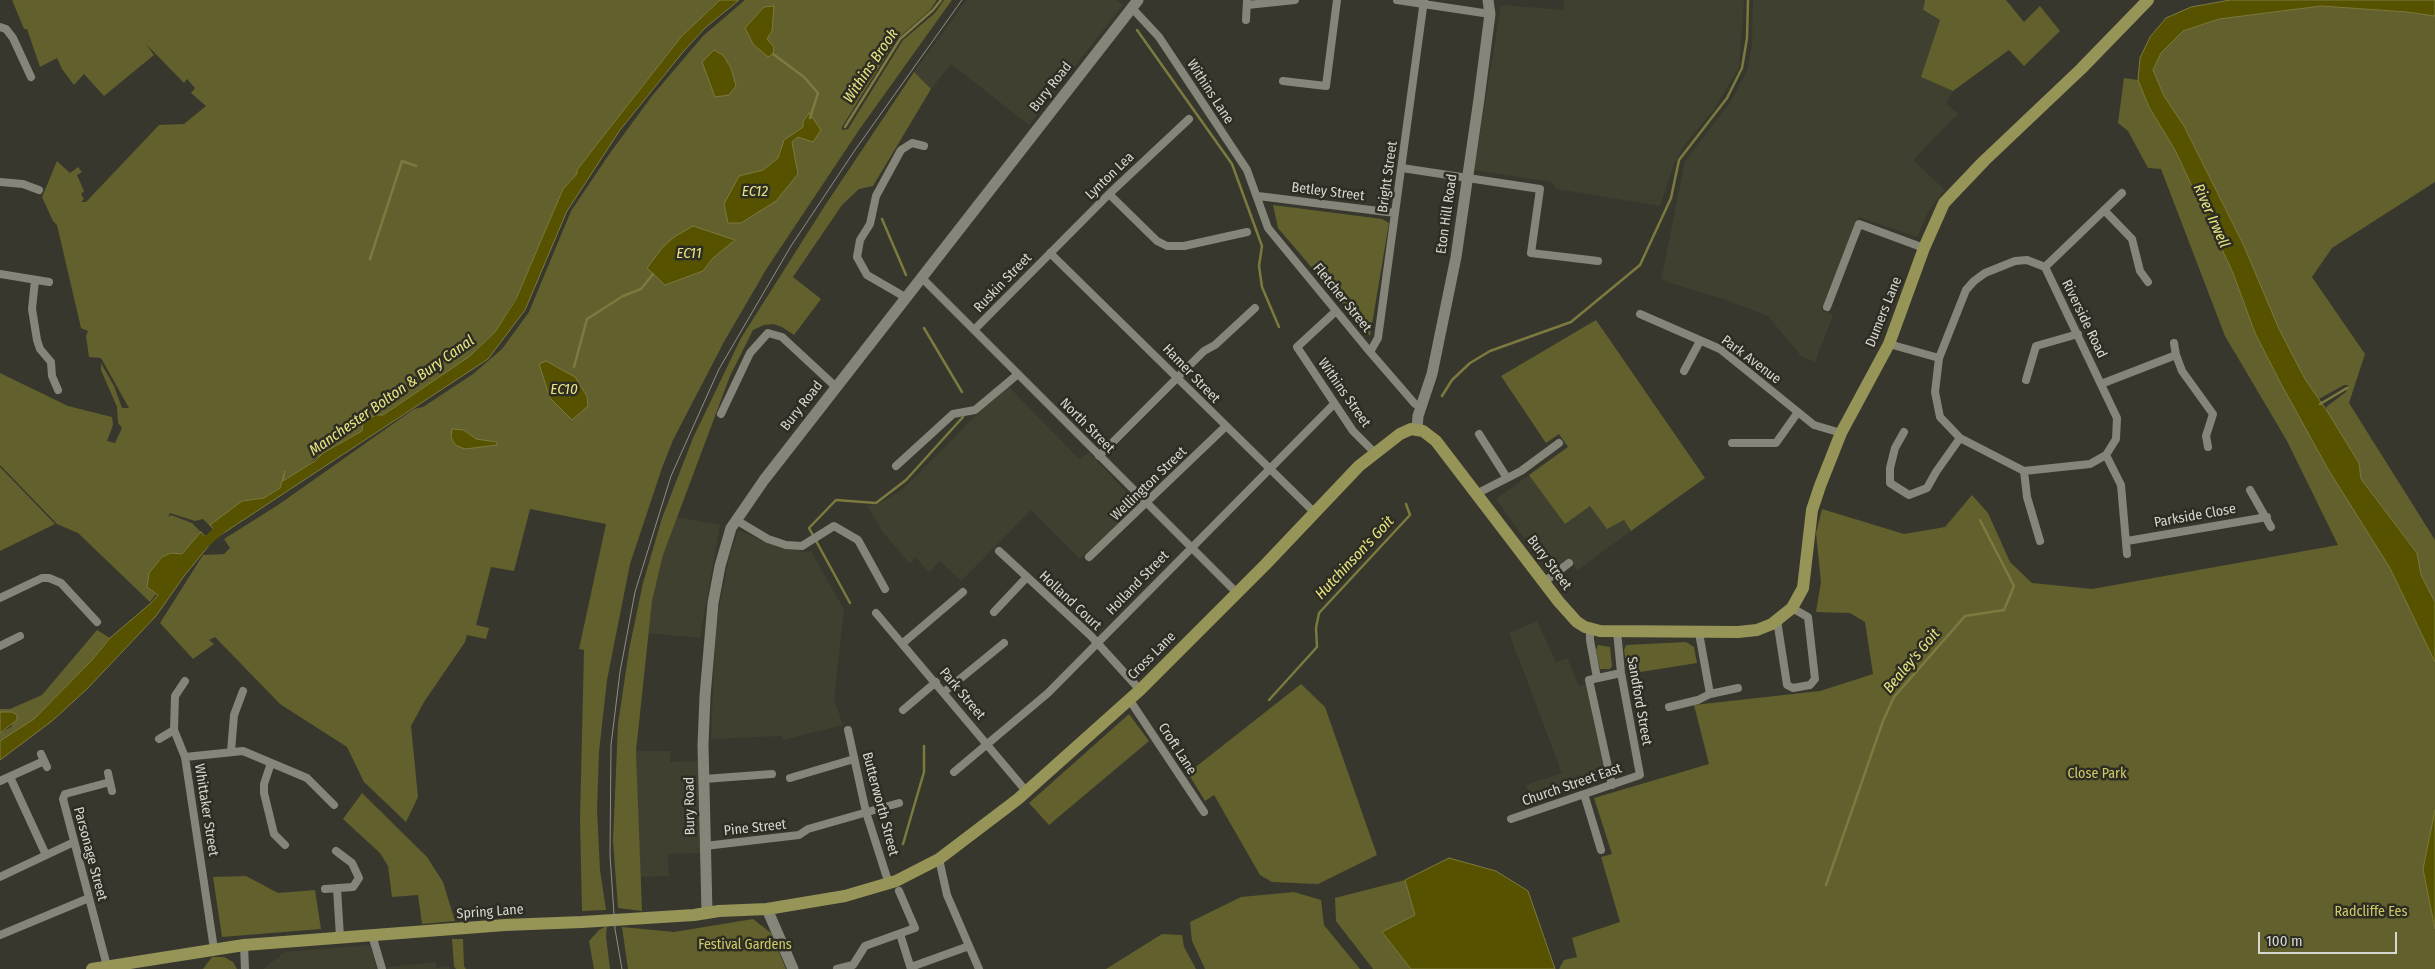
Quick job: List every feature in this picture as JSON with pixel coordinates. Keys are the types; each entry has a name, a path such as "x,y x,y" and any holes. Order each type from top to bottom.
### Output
{"main road":[{"name":"Dumers Lane","path":"1699,633 1757,630 1777,620 1792,608 1803,588 1812,510 1841,433 1889,344 1924,248 1944,203 1984,161 2081,69 2148,0"},
{"name":"Cross Lane","path":"894,887 939,859 1026,791 1140,690 1374,452 1400,434 1417,429"},
{"name":"Bury Street","path":"1417,429 1429,434 1436,441 1478,493 1544,582 1577,622 1590,630"},
{"path":"1590,630 1699,633"},
{"name":"Spring Lane","path":"92,969 244,945 505,925 768,909 894,887"}],"street":[{"path":"1246,20 1247,3 1295,0"},
{"path":"1283,81 1326,86 1337,0"},
{"path":"1397,0 1424,1 1490,14"},
{"name":"Eton Hill Road","path":"1417,429 1446,311 1490,14 1488,0"},
{"name":"Bright Street","path":"1370,352 1378,338 1424,1"},
{"name":"Withins Lane","path":"1135,4 1159,36 1247,170 1258,196"},
{"name":"Bury Road","path":"707,912 704,703 708,636 720,566 726,543 736,520 905,297 922,278 1135,4"},
{"path":"0,27 6,30 13,38 31,77"},
{"name":"Lynton Lea","path":"1050,252 1189,119"},
{"path":"905,297 867,275 856,258 860,240 870,224 876,196 901,150 912,143 924,146"},
{"path":"1402,168 1540,189 1531,253 1598,261"},
{"path":"0,182 25,189 39,190"},
{"path":"2122,193 2046,267 2027,260 2015,261 1985,273 1974,280 1966,290 1939,358 1935,392 1940,416 1960,438 2024,471 2090,464 2106,455 2120,485 2127,554"},
{"path":"1109,194 1157,241 1167,246 1184,246 1247,232"},
{"name":"Betley Street","path":"1258,196 1395,213"},
{"name":"Fletcher Street","path":"1258,196 1268,228 1370,352 1415,404 1422,406"},
{"path":"2104,210 2132,239 2140,272 2148,282"},
{"path":"1827,307 1859,224 1924,248"},
{"name":"Ruskin Street","path":"974,330 1050,252"},
{"name":"Hamer Street","path":"1050,252 1177,376 1225,427 1314,512"},
{"name":"Riverside Road","path":"2046,267 2117,418 2116,439 2106,455"},
{"path":"0,274 49,282"},
{"name":"North Street","path":"922,278 1236,592"},
{"path":"35,280 32,309 37,340 40,349 51,362 48,377 58,390"},
{"path":"1099,456 1177,376 1256,308"},
{"name":"Withins Street","path":"1336,311 1297,347 1353,431 1374,452"},
{"name":"Park Avenue","path":"1640,314 1720,349 1814,425 1841,433"},
{"path":"721,414 750,353 768,333 782,337 836,387"},
{"path":"2026,380 2036,346 2078,334"},
{"path":"1684,371 1700,341"},
{"path":"2174,343 2176,356 2182,371 2214,414 2206,436 2208,447"},
{"path":"1889,344 1939,358"},
{"path":"2101,384 2176,356"},
{"path":"896,466 953,414 975,410 1018,374"},
{"name":"Holland Street","path":"954,772 1048,693 1190,547 1334,404"},
{"path":"1732,443 1776,443 1798,412"},
{"name":"Wellington Street","path":"1090,557 1225,427"},
{"path":"1904,432 1895,448 1890,468 1890,483 1909,495 1927,488 1960,438"},
{"path":"1479,434 1507,478"},
{"path":"1478,493 1521,471 1559,443"},
{"path":"2024,471 2027,496 2040,541"},
{"path":"2250,490 2267,516 2271,527"},
{"name":"Parkside Close","path":"2127,541 2267,516"},
{"path":"736,520 756,530 768,539 786,545 802,546 834,526 858,540 885,589"},
{"name":"Holland Court","path":"999,551 1097,644 1140,690"},
{"path":"1544,582 1569,563"},
{"path":"0,598 42,578 49,578 61,584 97,622"},
{"name":"Holland Court","path":"994,612 1026,578"},
{"path":"903,643 963,592"},
{"path":"1777,620 1787,685 1802,688 1810,685 1815,679 1808,617 1792,608"},
{"name":"Park Street","path":"876,613 1026,791"},
{"path":"1590,630 1593,679 1612,785"},
{"name":"Sandford Street","path":"1617,631 1621,673 1640,775"},
{"path":"1699,633 1710,694"},
{"path":"0,646 20,636"},
{"path":"944,692 1004,643"},
{"path":"1593,679 1621,673"},
{"name":"Whittaker Street","path":"186,681 175,696 174,730 184,757 214,949"},
{"path":"903,710 936,682"},
{"path":"1669,707 1698,700 1710,694 1738,688"},
{"path":"231,751 234,715 242,691"},
{"name":"Croft Lane","path":"1129,699 1204,812"},
{"path":"159,740 174,730"},
{"name":"Butterworth Street","path":"848,730 866,812 894,887 915,928 900,934"},
{"path":"184,757 231,751 243,752 307,778 334,805"},
{"path":"790,778 854,759"},
{"path":"0,781 44,761"},
{"path":"271,763 264,784 264,793 274,834 285,845"},
{"path":"108,773 112,791"},
{"path":"704,779 772,774"},
{"name":"Church Street East","path":"1511,818 1640,775"},
{"path":"10,777 46,855"},
{"name":"Parsonage Street","path":"107,966 63,796 110,782"},
{"path":"1584,794 1602,850"},
{"name":"Pine Street","path":"706,846 791,837 799,835 805,830 899,802"},
{"path":"0,877 74,842"},
{"path":"325,889 353,887 359,878 352,863 336,851"},
{"path":"939,859 947,895 979,969"},
{"path":"337,888 340,937"},
{"path":"0,935 90,898"},
{"path":"768,909 793,969"},
{"path":"837,969 853,964 865,946 900,934 911,968 969,946"},
{"path":"372,935 382,969"},
{"path":"244,945 245,969"}],"shaded area":[{"path":"967,0 1116,0 1123,5 1029,125 951,64 931,89 914,72"},
{"path":"1564,0 1744,0 1739,68 1714,109 1683,147 1674,164 1660,206 1557,189 1551,182 1474,170 1501,5 1564,10"},
{"path":"1753,0 1925,0 1923,11 1940,20 1921,77 1953,91 1946,103 1958,114 1913,160 1945,190 1929,210 1917,237 1859,217 1821,310 1833,315 1815,362 1801,356 1768,316 1723,299 1661,280 1685,161 1730,103 1747,71 1752,46"},
{"path":"1008,386 1079,459 1089,452 1138,505 1080,559 1031,510 961,581 940,561 929,572 915,557 910,564 882,531 867,505 876,505 902,490 985,406"},
{"path":"1568,447 1619,523 1624,520 1631,531 1578,570 1568,559 1549,573 1496,499"},
{"path":"677,517 720,525 700,638 648,633 652,601 663,555"},
{"path":"738,530 759,539 807,553 811,551 844,609 834,699 843,725 783,740 783,736 711,739 716,623 729,559"},
{"path":"1537,621 1556,662 1567,658 1579,686 1589,684 1608,779 1532,803 1526,785 1562,773 1509,633"},
{"path":"636,751 670,751 670,762 698,761 700,853 668,854 669,876 640,877"},
{"path":"370,945 377,969 263,969 285,952"},
{"path":"436,962 436,968 449,966 450,969 388,969 388,967"}],"green space":[{"path":"12,0 720,0 681,37 577,170 577,174 563,189 517,296 495,332 470,356 401,404 383,415 376,415 362,431 323,453 296,475 288,477 280,488 264,498 242,501 211,527 203,519 195,521 170,513 168,517 171,515 192,523 201,532 182,554 171,553 162,557 149,573 147,587 156,594 150,602 78,533 57,524 0,465 0,373 68,406 112,417 113,425 107,441 115,443 122,428 118,423 117,407 101,370 101,363 114,386 122,408 129,408 101,358 89,357 86,336 88,331 81,328 57,225 53,221 42,197 57,161 70,173 78,167 82,172 77,175 84,191 81,194 84,199 81,202 86,202 159,125 184,124 206,106 191,93 195,88 187,79 184,83 146,44 154,55 104,96 84,74 74,85 62,69 57,58 40,67 27,29 24,29"},
{"path":"745,0 937,0 930,10 896,40 842,127 842,130 848,129 903,40 935,13 944,0 952,0 859,130 767,268 725,340 673,440 630,564 607,680 599,752 597,810 600,870 606,910 582,911 580,819 584,650 579,649 606,524 530,509 514,571 491,567 476,625 489,628 486,639 467,635 465,642 424,702 411,726 418,797 406,822 364,782 347,747 280,704 215,637 209,640 214,644 193,659 160,623 203,555 224,554 230,548 224,539 278,505 414,409 423,407 473,374 502,349 529,312 571,211 610,153 652,96 703,36"},
{"path":"1925,0 2006,0 2024,22 2040,6 2060,31 2024,66 2009,50 1953,91 1921,77 1940,20 1923,10"},
{"path":"2321,6 2407,12 2435,16 2435,182 2332,248 2312,277 2365,354 2349,403 2435,540 2435,602 2421,575 2417,553 2361,479 2359,463 2327,411 2326,407 2346,392 2348,385 2344,385 2319,399 2305,380 2279,329 2244,246 2184,126 2164,96 2153,70 2161,53 2183,31 2219,19"},
{"path":"914,72 931,89 873,186 859,189 842,205 793,277 821,299 794,335 782,327 773,324 764,325 753,330 730,376 663,555 652,601 636,751 642,911 618,908 613,841 618,724 629,650 643,583 662,518 693,438 741,338 824,207"},
{"name":"Close Park","path":"2124,78 2138,80 2149,107 2175,150 2233,273 2255,333 2280,382 2328,469 2390,568 2435,662 2435,810 2423,869 2435,929 2435,969 1559,969 1564,960 1577,957 1572,938 1620,922 1601,857 1612,854 1594,798 1709,764 1694,705 1820,691 1873,674 1865,622 1850,613 1816,612 1821,582 1816,533 1822,509 1904,534 1945,527 1972,495 1988,513 2010,562 2032,583 2092,589 2338,545 2287,441 2225,336 2161,169 2148,168 2128,131 2118,123"},
{"path":"1273,205 1382,219 1389,223 1370,336 1278,228"},
{"path":"1596,320 1705,478 1631,531 1624,520 1607,529 1590,506 1565,524 1529,475 1568,447 1559,434 1546,443 1501,376"},
{"path":"0,467 55,524 0,551"},
{"path":"97,630 110,638 92,660 34,719 0,741 0,733 11,727 17,715 12,712 0,712 0,709 10,709 42,695"},
{"path":"1686,642 1694,647 1697,663 1628,674 1624,650 1626,645"},
{"path":"1598,645 1610,647 1612,666 1610,669 1600,669 1596,650"},
{"path":"1301,684 1325,707 1377,855 1318,884 1272,882 1260,875 1214,795 1205,801 1188,773"},
{"path":"1129,714 1149,741 1049,825 1029,803"},
{"path":"362,793 427,857 443,882 455,921 422,924 418,895 392,897 388,866 380,853 343,819"},
{"path":"246,876 278,893 315,890 321,929 222,937 213,877"},
{"path":"1405,880 1415,915 1382,932 1411,969 1373,969 1336,921 1335,898"},
{"path":"1294,892 1321,900 1324,925 1360,969 1205,969 1192,941 1190,922 1241,897"},
{"name":"Festival Gardens","path":"753,919 771,933 786,969 628,969 622,927 674,932"},
{"path":"607,926 606,936 610,969 594,969 589,941 599,930"},
{"path":"1162,934 1182,935 1184,947 1196,969 1106,969"},
{"path":"452,939 463,939 464,966 466,969 456,969 454,966"},
{"path":"212,957 224,957 233,962 237,969 203,969"}],"water":[{"path":"720,0 739,0 705,28 683,52 620,130 567,211 525,310 488,359 219,536 210,525 242,501 264,498 280,488 285,471 283,481 315,461 323,453 362,431 363,422 376,415 383,415 470,356 495,332 516,299 563,189 577,174 577,170 681,37"},
{"name":"River Irwell","path":"2230,0 2435,0 2435,16 2407,12 2321,6 2219,19 2183,31 2161,53 2153,70 2164,96 2184,126 2244,246 2279,329 2305,379 2359,463 2361,479 2417,553 2421,575 2435,602 2435,662 2390,568 2328,469 2280,382 2255,333 2233,273 2175,150 2149,107 2138,80 2140,58 2150,37 2166,18 2191,7"},
{"path":"774,6 772,31 767,39 774,47 773,54 768,57 753,44 745,28 764,7"},
{"path":"714,50 723,55 731,68 736,86 729,95 715,97 702,62"},
{"name":"EC12","path":"809,113 821,130 813,142 798,137 792,142 798,174 776,201 741,223 728,223 724,204 739,176 763,170 778,158 784,140 803,127 803,122"},
{"name":"EC11","path":"693,226 735,240 713,258 703,271 665,285 647,268 662,248 674,237"},
{"name":"EC10","path":"546,361 575,377 587,396 588,406 572,420 550,398 539,364"},
{"path":"452,429 464,430 476,439 497,442 497,445 465,449 455,445 451,437"},
{"path":"201,532 211,543 184,576 156,616 87,689 52,721 0,760 0,741 34,719 92,660 110,638 158,595 147,587 149,573 162,557 171,553 182,554"},
{"path":"0,712 12,712 17,715 17,720 0,733"},
{"path":"2435,810 2435,929 2423,869"},
{"path":"1449,858 1496,871 1528,891 1555,969 1411,969 1382,932 1415,915 1405,880"}],"waterway":[{"name":"Withins Brook","path":"845,127 900,39 933,10 941,0"},
{"name":"Hutchinson's Goit","path":"1442,396 1452,380 1470,363 1490,351 1571,322 1640,265 1671,198 1679,160 1727,98 1742,68 1747,38 1748,0"},
{"path":"1137,30 1232,164 1262,246 1259,266 1262,287 1279,327"},
{"path":"773,54 804,77 818,93 810,118"},
{"path":"370,259 402,161 416,166"},
{"path":"882,219 906,275"},
{"path":"574,367 587,319 623,296 641,289 653,274"},
{"path":"924,328 962,392"},
{"path":"2320,404 2347,388"},
{"path":"850,603 809,528 836,500 876,503 906,480 963,417"},
{"name":"Hutchinson's Goit","path":"1269,700 1317,647 1316,628 1319,613 1410,515 1406,504"},
{"name":"Bealey's Goit","path":"1826,885 1883,721 1894,697 1965,616 2004,610 2014,586 1980,520"},
{"name":"Manchester Bolton & Bury Canal","path":"198,549 226,524"},
{"path":"903,844 924,772 924,746"}],"tram line":[{"path":"622,969 615,929 610,855 611,745 620,672 635,592 671,476 719,369 791,246 855,150 962,0"}],"park label":[{"name":"Radcliffe Ees","path":"2371,912"}]}
